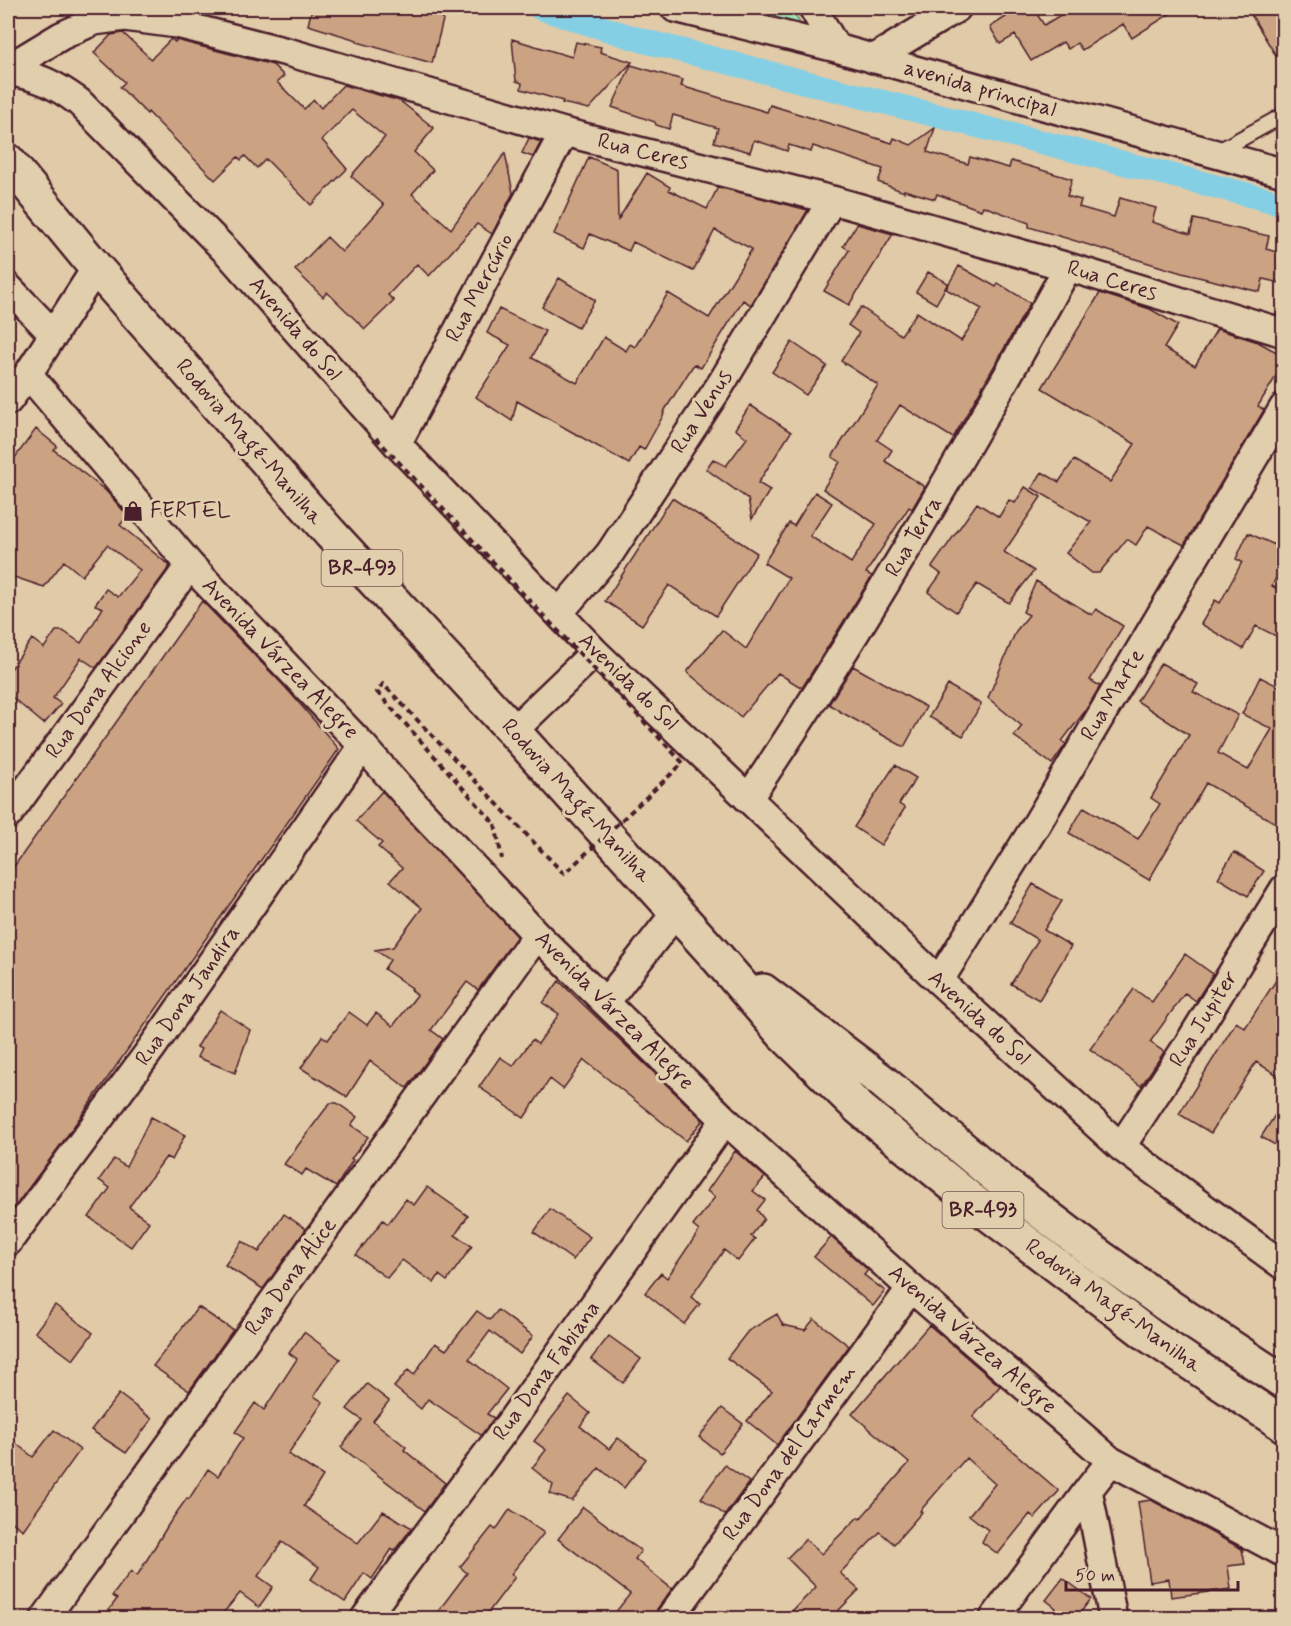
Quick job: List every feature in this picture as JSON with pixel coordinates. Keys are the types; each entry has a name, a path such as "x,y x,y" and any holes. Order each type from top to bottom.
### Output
{"highway":[{"name":"Rodovia Magé-Manilha","path":"13,167 96,268 330,533 513,731 716,956 784,1035 859,1107 938,1174 1150,1336 1284,1425"},
{"name":"Rodovia Magé-Manilha","path":"716,956 874,1075 1006,1185 1103,1259 1170,1307 1284,1382"}],"street":[{"name":"avenida principal","path":"675,8 836,48 1284,173"},
{"path":"813,8 836,48"},
{"path":"873,59 957,8"},
{"name":"Rua Ceres","path":"8,69 77,28 94,21 125,17 177,24 291,53 564,132 832,200 1068,267 1284,333"},
{"name":"Avenida do Sol","path":"8,69 53,83 79,102 229,254 386,441 559,613 594,652 939,981 1121,1147 1284,1266"},
{"name":"Rua Mercúrio","path":"386,441 564,132"},
{"name":"Rua Venus","path":"559,613 616,543 721,384 832,200"},
{"name":"Rua Terra","path":"748,799 813,703 884,588 996,399 1068,267"},
{"path":"8,401 54,335 96,268"},
{"path":"8,287 54,335"},
{"name":"Avenida Várzea Alegre","path":"28,374 190,565 363,746 537,935 725,1120 911,1288 1111,1461 1284,1553"},
{"name":"Rua Marte","path":"939,981 1036,825 1284,407"},
{"name":"Rua Dona Alcione","path":"8,815 190,565"},
{"path":"513,731 594,652"},
{"name":"Rua Dona Jandira","path":"8,1242 152,1049 363,746"},
{"name":"Rua Jupiter","path":"1121,1147 1195,1034 1284,889"},
{"path":"606,1002 676,912"},
{"name":"Rua Dona Alice","path":"45,1618 537,935"},
{"name":"Rua Dona Fabiana","path":"365,1618 529,1396 725,1120"},
{"name":"Rua Dona del Carmem","path":"670,1618 911,1288"},
{"path":"994,1618 1111,1461"},
{"path":"1088,1490 1113,1618"}],"lane":[{"path":"1214,154 1284,114"}],"path":[{"path":"386,441 683,763 564,874 383,684 377,692 495,824"}],"green space":[{"path":"739,8 791,8 805,32"}],"building":[{"path":"312,8 425,8 445,12 432,63 357,42 357,40 308,25"},
{"path":"1000,8 1033,8 1044,25 1072,8 1179,8 1132,38 1123,24 1082,50 1077,43 1068,49 1063,42 1031,61 1015,35 1000,44 990,27 1006,17"},
{"path":"1247,8 1284,8 1284,69"},
{"path":"123,33 151,59 171,39 175,42 176,40 273,65 284,76 277,82 304,109 314,100 321,108 343,85 400,101 434,128 414,152 433,170 412,194 451,229 505,153 513,193 492,234 477,224 429,276 417,264 388,295 394,301 365,329 327,292 323,297 295,270 327,237 342,252 384,205 351,176 385,137 352,110 322,140 347,169 311,205 266,159 257,168 245,156 241,160 238,157 215,180 120,87 125,82 94,53 111,35"},
{"path":"512,39 572,57 576,42 601,47 600,52 632,62 589,109 562,103 563,101 521,89 522,83 516,81"},
{"path":"631,65 683,80 681,86 767,112 770,105 892,143 894,138 911,145 935,128 927,152 968,164 970,157 1009,168 1011,161 1072,179 1067,196 1081,200 1079,207 1114,217 1120,198 1156,208 1152,222 1190,234 1194,219 1269,236 1266,249 1284,254 1284,284 1263,279 1260,292 1182,273 1029,227 1029,223 983,206 981,210 937,194 935,199 904,190 904,192 878,182 883,169 813,146 811,152 789,145 787,151 754,140 750,152 714,142 718,128 673,115 669,129 656,125 655,122 612,107"},
{"path":"529,138 541,142 533,157 522,153"},
{"path":"589,157 617,169 618,220 647,173 670,187 669,190 707,209 718,187 808,210 751,305 743,300 701,368 694,364 663,413 644,450 639,447 629,464 517,401 512,421 476,397 510,345 487,333 499,309 545,331 532,358 577,383 604,337 626,351 630,344 635,347 668,293 709,318 752,249 715,230 693,271 633,242 629,251 590,234 584,248 554,234"},
{"path":"857,224 893,234 849,305 824,291 849,250 843,246"},
{"path":"959,266 996,287 998,283 1030,303 953,438 900,405 877,440 892,450 885,461 925,487 912,509 909,507 866,573 872,576 802,688 778,673 741,717 687,672 722,630 746,649 789,578 764,563 789,523 794,526 815,492 832,503 810,536 851,563 876,524 823,489 840,462 832,457 878,385 841,361 859,333 848,325 861,307 901,335 917,312 961,341 982,309 946,289"},
{"path":"928,272 948,283 936,304 916,292"},
{"path":"559,278 595,300 578,328 542,307"},
{"path":"1100,293 1150,309 1178,325 1164,348 1195,366 1217,329 1258,342 1284,356 1284,363 1258,406 1264,410 1184,545 1148,526 1136,545 1127,539 1099,573 1092,573 1066,553 1091,522 1032,488 1042,472 1059,482 1074,460 1110,482 1135,444 1042,388"},
{"path":"792,342 827,366 806,395 772,372"},
{"path":"750,405 791,432 758,483 770,490 752,519 748,499 706,469 713,459 726,466 747,438 735,429"},
{"path":"36,429 57,446 54,450 106,491 128,516 120,525 170,566 96,668 81,658 53,698 61,704 44,724 8,694 8,673 32,639 44,648 56,631 63,631 81,643 103,608 95,605 106,589 118,597 140,570 107,545 82,576 64,561 44,587 8,575 8,467"},
{"path":"1025,487 1041,497 1004,552 1034,571 1009,603 977,584 956,612 928,592 941,574 932,567 977,503 999,517 1009,500 1015,503"},
{"path":"672,498 757,553 716,616 669,585 642,625 605,601"},
{"path":"1248,533 1284,549 1284,561 1272,586 1284,593 1284,640 1256,626 1243,649 1201,624 1215,600 1220,603 1242,562 1236,559"},
{"path":"1036,581 1092,615 1096,609 1123,626 1090,680 1100,686 1086,710 1062,741 1066,744 1052,764 1014,736 1022,726 988,698 1016,631 1029,615 1023,612"},
{"path":"202,601 286,688 339,749 62,1143 8,1216 8,875"},
{"path":"1161,663 1198,684 1193,692 1238,715 1218,753 1248,770 1272,729 1242,714 1260,677 1284,689 1284,828 1206,783 1149,880 1069,833 1084,807 1138,839 1160,804 1151,798 1189,735 1137,701"},
{"path":"853,666 926,707 904,747 829,704"},
{"path":"948,685 981,704 963,736 929,717"},
{"path":"895,765 916,778 899,804 905,808 881,845 854,827"},
{"path":"382,791 517,936 478,990 467,982 431,1030 443,1039 407,1088 370,1061 347,1097 301,1068 322,1036 328,1040 349,1012 367,1025 376,1013 393,1026 417,995 411,990 412,988 384,969 390,960 375,950 393,947 422,908 390,881 402,868 378,847 382,843 356,821"},
{"path":"1234,852 1264,871 1248,896 1218,878"},
{"path":"1033,884 1062,901 1044,930 1071,946 1039,1000 1011,984 1038,940 1010,923"},
{"path":"1185,954 1213,974 1196,1001 1185,993 1150,1042 1164,1052 1141,1086 1090,1049 1134,989 1152,1002"},
{"path":"1284,968 1284,1079 1256,1062 1211,1133 1179,1114 1236,1022 1245,1028"},
{"path":"559,981 703,1120 686,1141 584,1060 563,1089 550,1079 524,1118 479,1087 500,1057 513,1066 532,1040 538,1044 559,1014 543,1003"},
{"path":"220,1010 250,1030 235,1073 197,1057 201,1049 197,1047"},
{"path":"1284,1101 1284,1150 1261,1137"},
{"path":"330,1103 337,1103 357,1117 351,1125 368,1137 351,1159 353,1160 336,1187 306,1169 302,1175 284,1164"},
{"path":"151,1117 185,1135 172,1160 166,1157 129,1207 149,1222 131,1247 89,1217 110,1188 99,1180 114,1159 126,1167"},
{"path":"735,1151 765,1177 753,1191 765,1200 757,1210 764,1219 751,1236 755,1239 738,1261 724,1250 691,1297 700,1304 684,1324 645,1293 661,1273 667,1278 699,1231 693,1226 715,1197 707,1191"},
{"path":"427,1187 468,1216 455,1235 472,1246 447,1281 439,1275 434,1283 402,1260 387,1278 356,1255 383,1220 388,1224 406,1199 414,1205"},
{"path":"550,1209 590,1237 573,1260 534,1232"},
{"path":"284,1214 306,1229 263,1289 225,1265 242,1241 259,1252"},
{"path":"831,1237 868,1270 864,1275 885,1291 873,1306 814,1257"},
{"path":"55,1305 93,1333 73,1360 35,1332"},
{"path":"198,1307 233,1330 189,1391 153,1366"},
{"path":"498,1310 533,1336 520,1354 490,1331 469,1359 507,1389 487,1414 494,1418 481,1435 428,1399 421,1409 394,1387 408,1370 414,1375 435,1343 446,1350 477,1311 490,1320"},
{"path":"777,1314 783,1325 805,1330 814,1319 849,1346 777,1445 747,1421 772,1391 727,1358 748,1331"},
{"path":"929,1325 1000,1386 973,1417 1059,1491 1035,1518 1030,1514 998,1554 982,1542 988,1530 969,1515 995,1484 966,1458 894,1544 880,1532 840,1573 859,1590 831,1618 785,1618 816,1587 787,1558 806,1539 821,1554 858,1517 860,1519 909,1463 852,1414"},
{"path":"304,1332 340,1359 314,1396 323,1402 288,1454 323,1476 304,1506 358,1543 383,1511 412,1528 394,1551 392,1549 372,1579 364,1573 345,1602 311,1579 319,1567 282,1542 258,1576 273,1587 259,1607 240,1593 219,1618 103,1618 117,1599 112,1596 131,1571 137,1576 170,1522 187,1498 189,1499 208,1469 218,1476 243,1438 235,1432 255,1403 264,1410 297,1359 289,1353"},
{"path":"609,1336 641,1359 623,1383 591,1359"},
{"path":"367,1384 389,1401 373,1421 406,1447 404,1450 445,1483 425,1511 341,1447 362,1420 347,1409"},
{"path":"119,1394 152,1419 126,1453 91,1430"},
{"path":"569,1396 590,1413 580,1426 609,1449 618,1438 646,1459 624,1488 599,1468 572,1501 550,1494 553,1485 532,1468 546,1450 534,1441"},
{"path":"722,1408 743,1424 720,1453 699,1437"},
{"path":"54,1430 80,1450 23,1530 8,1519 8,1437 33,1457"},
{"path":"725,1465 749,1482 725,1515 701,1498"},
{"path":"1151,1500 1242,1549 1245,1564 1228,1566 1231,1589 1171,1597 1169,1579 1150,1582 1138,1502"},
{"path":"583,1507 641,1551 635,1559 672,1589 657,1609 655,1618 611,1618 630,1594 558,1539"},
{"path":"510,1509 544,1533 511,1574 515,1577 484,1618 433,1618 467,1573 460,1567 492,1527 496,1530"},
{"path":"1063,1578 1091,1599 1076,1618 1048,1618 1056,1608 1046,1600"}],"waterway":[{"path":"540,8 644,41 1284,204"}],"place":[{"name":"FERTEL","path":"133,511"}]}
